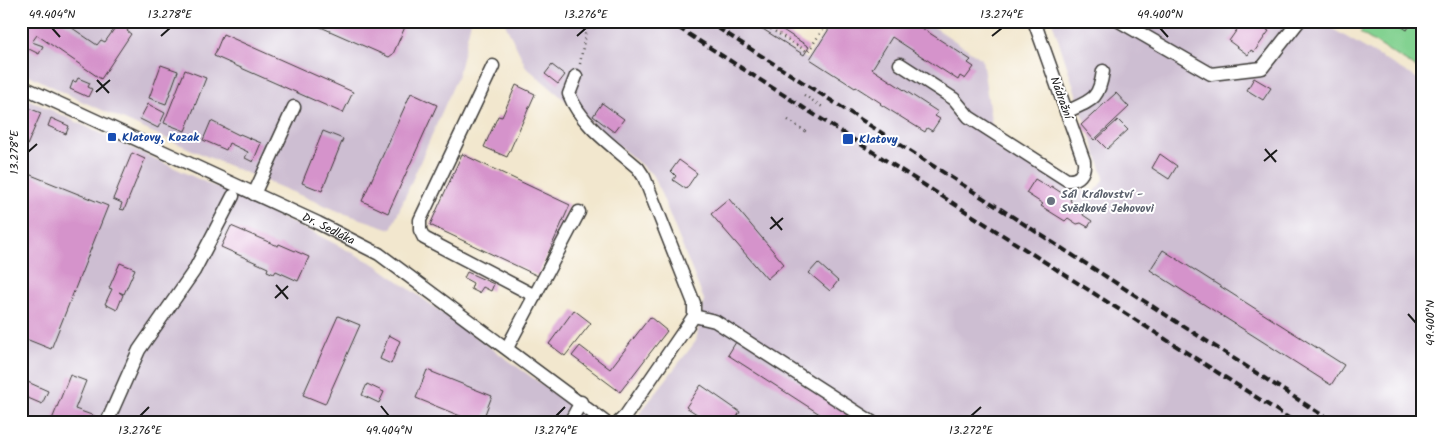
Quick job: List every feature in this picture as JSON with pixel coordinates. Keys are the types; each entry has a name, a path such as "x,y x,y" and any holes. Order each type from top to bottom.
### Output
{"street":[{"name":"Nádražní","path":"900,64 954,99 969,117 1067,180 1075,180 1081,176 1085,166 1084,161 1034,21"},
{"path":"1119,21 1211,74 1262,68 1299,21"},
{"path":"493,66 420,220 420,230 424,238 535,296"},
{"path":"1066,112 1092,100 1101,88 1103,70"},
{"path":"576,76 568,94 574,107 583,119 638,168 644,177 694,303 694,316 620,422"},
{"name":"Dr. Sedláka","path":"21,86 318,223 379,254 581,402 605,422"},
{"path":"254,194 294,106"},
{"path":"107,422 139,350 194,271 233,196"},
{"path":"507,348 579,212"},
{"path":"694,316 715,321 872,422"},
{"path":"570,422 581,402"}],"path":[{"path":"576,76 583,54 586,29 580,21"},
{"path":"758,21 808,52 828,21"},
{"path":"804,95 824,108"},
{"path":"788,120 808,133"}],"shaded area":[{"path":"21,21 471,21 458,75 391,229 343,213 215,160 79,100 21,71"},
{"path":"504,21 749,21 807,59 832,21 925,21 982,59 993,134 1092,197 1104,178 1052,21 1319,21 1423,82 1423,422 633,422 696,341 704,300 654,176 526,67"},
{"path":"21,96 316,234 376,265 576,409 590,422 21,422"}],"green space":[{"path":"1369,21 1423,21 1423,72 1360,33"}],"building":[{"path":"21,21 62,21 97,45 101,40 105,42 117,25 110,21 133,21 127,31 131,34 101,79 37,35 32,42 43,46 39,54 29,49 23,58 21,57"},
{"path":"307,21 393,21 405,27 393,54 389,57"},
{"path":"750,21 769,21 809,47 804,55"},
{"path":"834,21 911,21 971,60 968,63 974,67 965,79 960,76 958,80 892,37 872,69 938,112 935,116 940,119 932,131 927,128 925,132 810,59"},
{"path":"1243,21 1273,21 1267,30 1269,31 1254,52 1251,50 1248,55 1229,41"},
{"path":"1401,21 1407,21 1411,24 1407,30 1399,25"},
{"path":"223,34 353,92 343,113 214,56"},
{"path":"161,65 178,71 166,104 149,98"},
{"path":"552,65 565,75 558,84 545,74"},
{"path":"185,70 206,78 185,131 164,123"},
{"path":"78,78 90,83 88,87 92,89 88,97 70,89 73,81 76,82"},
{"path":"1254,78 1271,88 1263,100 1247,90"},
{"path":"516,85 535,94 507,157 484,147 498,116 502,117"},
{"path":"411,93 437,105 388,213 362,201"},
{"path":"1116,93 1129,107 1094,140 1081,125"},
{"path":"602,103 624,119 614,132 593,116"},
{"path":"148,104 165,113 158,128 140,119"},
{"path":"21,105 41,113 25,150 21,148"},
{"path":"51,118 69,126 66,134 48,126"},
{"path":"1118,120 1128,130 1107,149 1097,139"},
{"path":"211,121 239,135 261,143 253,162 245,158 248,152 229,143 226,150 203,140"},
{"path":"323,131 343,139 322,191 302,183"},
{"path":"132,153 145,159 124,210 120,209 122,203 113,199"},
{"path":"462,154 570,205 538,276 430,225"},
{"path":"1160,154 1177,166 1169,179 1152,168"},
{"path":"679,160 697,173 686,189 673,180 676,176 671,171"},
{"path":"21,171 108,206 51,349 21,337"},
{"path":"1035,179 1050,188 1051,186 1071,199 1070,201 1076,205 1075,207 1084,212 1083,215 1092,221 1088,227 1081,223 1077,224 1068,218 1065,221 1041,206 1043,204 1026,193"},
{"path":"729,199 784,264 767,279 711,214"},
{"path":"231,226 309,257 298,281 276,271 274,274 267,271 268,268 221,247"},
{"path":"1163,250 1344,365 1331,385 1150,270"},
{"path":"120,263 135,269 124,294 119,292 123,295 117,310 105,304 112,289 109,288"},
{"path":"818,263 838,281 830,291 809,273"},
{"path":"467,272 494,284 491,291 483,287 479,293 471,289 473,283 464,278"},
{"path":"574,310 591,323 565,356 549,344"},
{"path":"338,316 360,325 325,404 303,395"},
{"path":"650,317 667,331 620,392 572,356 580,346 610,369"},
{"path":"389,335 400,341 391,364 380,359"},
{"path":"736,342 862,422 832,422 728,355"},
{"path":"427,370 492,396 482,422 475,422 416,398"},
{"path":"70,375 86,381 75,409 97,417 95,422 51,422"},
{"path":"21,379 48,391 42,404 21,395"},
{"path":"367,384 384,392 379,403 362,395"},
{"path":"701,385 740,412 734,422 709,422 686,407"}],"railway":[{"path":"668,21 1295,422"},
{"path":"707,21 1333,422"}],"place":[{"name":"Klatovy, Kozak","path":"112,137"},
{"name":"Klatovy","path":"848,139"},
{"name":"Sál Království - Svědkové Jehovovi","path":"1051,201"}]}
